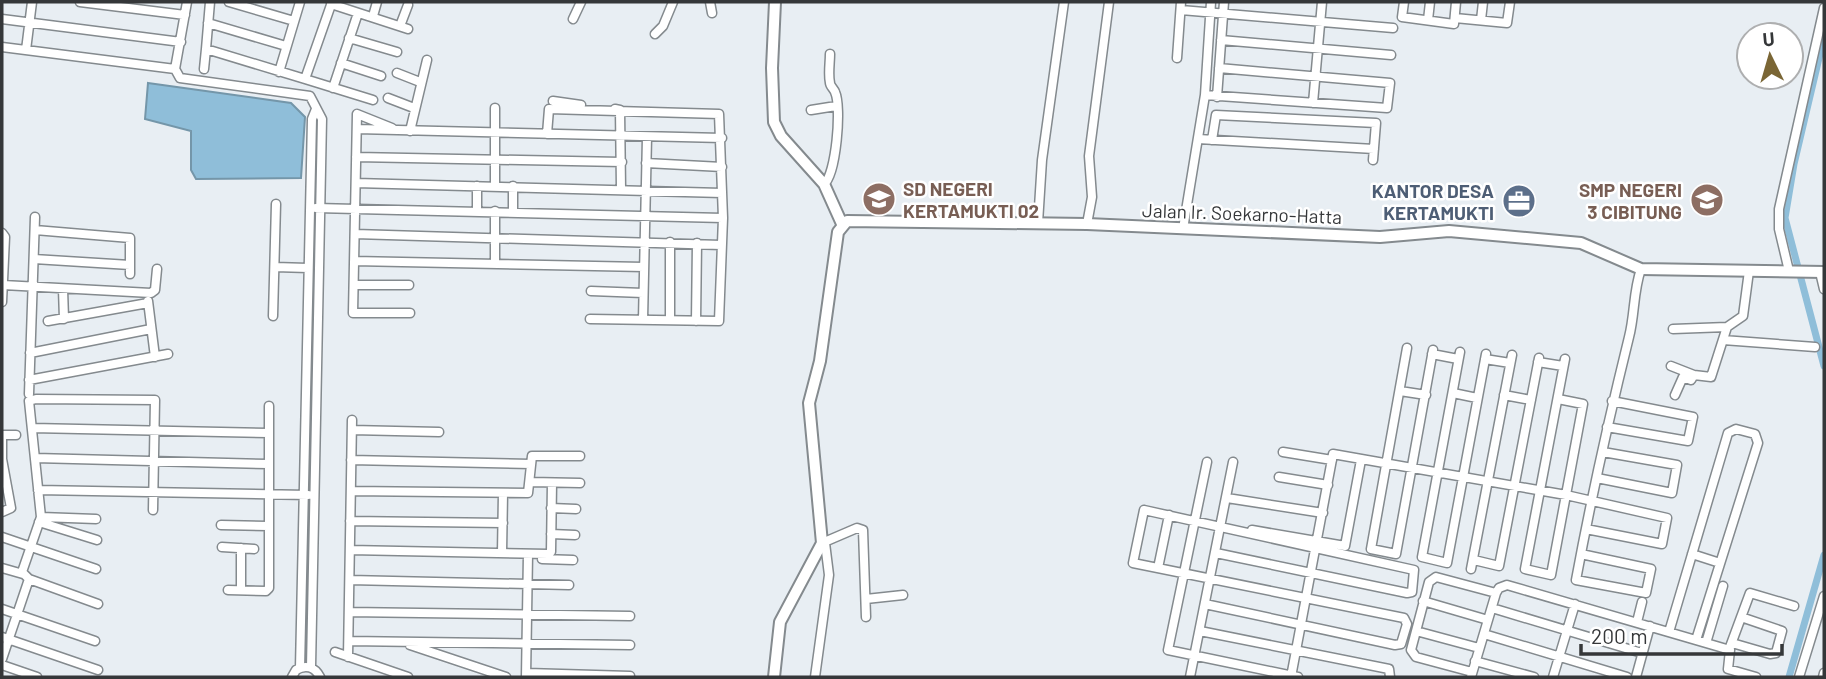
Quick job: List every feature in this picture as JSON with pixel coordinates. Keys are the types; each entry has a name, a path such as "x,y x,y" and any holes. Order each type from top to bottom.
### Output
{"main road":[{"path":"774,677 780,622 822,539 809,403 820,361 838,232 842,224 824,184 781,136 774,122 775,2"},
{"name":"Jalan Ir. Soekarno-Hatta","path":"842,224 852,221 1087,224 1380,237 1437,231 1581,243 1641,268 1822,272"}],"street":[{"path":"26,50 33,2"},
{"path":"80,2 185,15"},
{"path":"187,2 175,69 180,78 310,96 322,119 311,667 320,677"},
{"path":"204,69 210,2"},
{"path":"229,2 294,21"},
{"path":"279,72 300,2"},
{"path":"373,16 377,2"},
{"path":"573,19 581,2"},
{"path":"655,34 663,26 673,2"},
{"path":"710,2 712,13"},
{"path":"1038,223 1063,2"},
{"path":"1087,224 1092,197 1089,156 1109,2"},
{"path":"1183,229 1205,95 1211,2"},
{"path":"1217,96 1224,2"},
{"path":"1313,103 1322,2"},
{"path":"1404,2 1402,17 1454,24 1456,2"},
{"path":"1428,20 1430,2"},
{"path":"1481,20 1483,2"},
{"path":"1455,18 1507,23 1510,2"},
{"path":"305,79 331,3 404,27 408,5"},
{"path":"1177,58 1181,6 1210,12 1393,28"},
{"path":"1797,272 1779,229 1779,209 1824,8"},
{"path":"333,88 358,13"},
{"path":"2,19 181,42"},
{"path":"208,23 286,46"},
{"path":"349,38 397,51"},
{"path":"1221,40 1391,55"},
{"path":"2,47 175,69"},
{"path":"206,49 373,100"},
{"path":"824,184 833,170 836,106 835,92 830,84 830,54"},
{"path":"410,131 426,60"},
{"path":"341,62 381,76"},
{"path":"1205,95 1387,108 1390,83 1219,68"},
{"path":"397,74 420,82"},
{"path":"388,98 414,108"},
{"path":"553,101 620,110"},
{"path":"811,110 836,106"},
{"path":"495,108 495,186"},
{"path":"292,677 300,668 312,118 316,109"},
{"path":"547,134 548,109 719,114 723,218 719,321 590,319"},
{"path":"620,110 621,189"},
{"path":"400,131 357,114 353,313 411,313"},
{"path":"1212,140 1216,115 1376,123 1373,159"},
{"path":"357,129 722,138"},
{"path":"643,320 647,137"},
{"path":"1198,139 1374,149"},
{"path":"356,157 622,162"},
{"path":"646,163 722,167"},
{"path":"356,183 722,193"},
{"path":"477,186 477,211"},
{"path":"513,186 513,212"},
{"path":"274,316 276,204"},
{"path":"310,208 723,218"},
{"path":"495,211 495,264"},
{"path":"29,394 36,217"},
{"path":"34,259 130,270 130,238 35,230"},
{"path":"2,233 5,237 2,302"},
{"path":"355,234 721,245"},
{"path":"670,242 670,320"},
{"path":"696,243 696,321"},
{"path":"354,261 644,267"},
{"path":"275,267 308,268"},
{"path":"3,285 146,293 155,290 156,268"},
{"path":"1581,554 1651,569 1647,593 1576,580 1581,554 1586,529 1603,453 1612,401 1630,333 1632,303 1641,268"},
{"path":"1673,329 1727,327 1743,316 1749,271"},
{"path":"1822,272 1824,289"},
{"path":"354,285 409,285"},
{"path":"62,289 64,319"},
{"path":"591,292 643,293"},
{"path":"146,293 155,357"},
{"path":"48,321 148,303"},
{"path":"1671,366 1694,375 1711,377 1727,327"},
{"path":"30,353 151,329"},
{"path":"1723,340 1815,347"},
{"path":"1407,348 1371,549 1396,554 1433,352 1459,355 1422,558 1447,563 1485,356 1511,359 1472,565 1499,565 1538,360 1564,363 1525,569 1551,575 1583,404 1558,399"},
{"path":"29,380 168,354"},
{"path":"1675,395 1683,377 1691,380 1694,375"},
{"path":"1400,391 1426,395"},
{"path":"1453,393 1477,398"},
{"path":"1504,395 1531,400"},
{"path":"2,659 5,638 17,614 30,547 40,520 29,401 155,401 153,510"},
{"path":"1607,427 1688,441 1693,417 1612,401"},
{"path":"228,590 266,591 269,588 269,406"},
{"path":"348,657 352,420"},
{"path":"32,428 268,433"},
{"path":"1669,632 1728,433 1736,429 1755,434 1758,443 1696,640"},
{"path":"352,430 439,432"},
{"path":"2,512 11,508 2,460 2,435 16,435"},
{"path":"1283,452 1332,460"},
{"path":"1597,478 1671,493 1676,465 1603,453"},
{"path":"1207,462 1168,650 1293,677 1333,454 1566,495 1667,517 1662,544 1586,529"},
{"path":"351,491 528,493 533,456 580,456"},
{"path":"35,458 268,464"},
{"path":"351,460 531,464"},
{"path":"1318,544 1345,546 1361,460"},
{"path":"1190,677 1233,463"},
{"path":"1279,477 1328,485"},
{"path":"531,482 580,483"},
{"path":"528,556 550,554 552,483"},
{"path":"38,490 315,496"},
{"path":"502,553 503,493"},
{"path":"1227,498 1323,513"},
{"path":"551,508 576,509"},
{"path":"1205,604 1395,645 1401,643 1407,624 1404,618 1133,563 1144,510 1318,544 1414,570 1416,574 1412,592 1407,593 1216,553"},
{"path":"1158,568 1169,515"},
{"path":"40,520 96,519"},
{"path":"40,520 97,540"},
{"path":"350,521 503,523"},
{"path":"221,525 268,526"},
{"path":"815,677 829,575 822,539 862,529 866,617"},
{"path":"551,534 575,535"},
{"path":"2,537 96,569"},
{"path":"222,547 254,549"},
{"path":"241,590 242,548"},
{"path":"350,550 502,553 573,559"},
{"path":"1692,554 1720,563"},
{"path":"528,556 526,675 630,676"},
{"path":"2,568 98,604"},
{"path":"1496,593 1436,577 1429,582 1411,650 1416,657 1471,675 1496,593 1499,587 1507,585 1706,643 1776,653 1782,631 1741,617"},
{"path":"350,580 569,585"},
{"path":"1706,643 1723,586"},
{"path":"1756,677 1727,673 1731,646 1750,593 1794,606"},
{"path":"866,598 904,595"},
{"path":"1799,677 1824,596"},
{"path":"1423,601 1488,620"},
{"path":"1636,622 1642,602"},
{"path":"1553,677 1576,604"},
{"path":"1492,608 1642,653"},
{"path":"2,609 96,640"},
{"path":"349,611 630,616"},
{"path":"1636,677 1650,626"},
{"path":"1200,631 1389,669 1390,677"},
{"path":"1416,631 1479,648"},
{"path":"1484,634 1627,677"},
{"path":"5,638 98,670"},
{"path":"349,641 630,645"},
{"path":"401,642 506,677"},
{"path":"335,652 408,677"},
{"path":"1475,661 1534,677"},
{"path":"2,665 37,677"},
{"path":"300,668 311,667"}],"water":[{"path":"148,83 291,103 305,117 301,178 196,179 191,170 191,131 145,119"}],"waterway":[{"path":"1824,37 1794,164 1785,218 1824,366"},
{"path":"1789,677 1824,555"}],"place":[{"name":"SD NEGERI KERTAMUKTI 02","path":"879,199"},
{"name":"SMP NEGERI 3 CIBITUNG","path":"1707,200"},
{"name":"KANTOR DESA KERTAMUKTI","path":"1519,201"}]}
